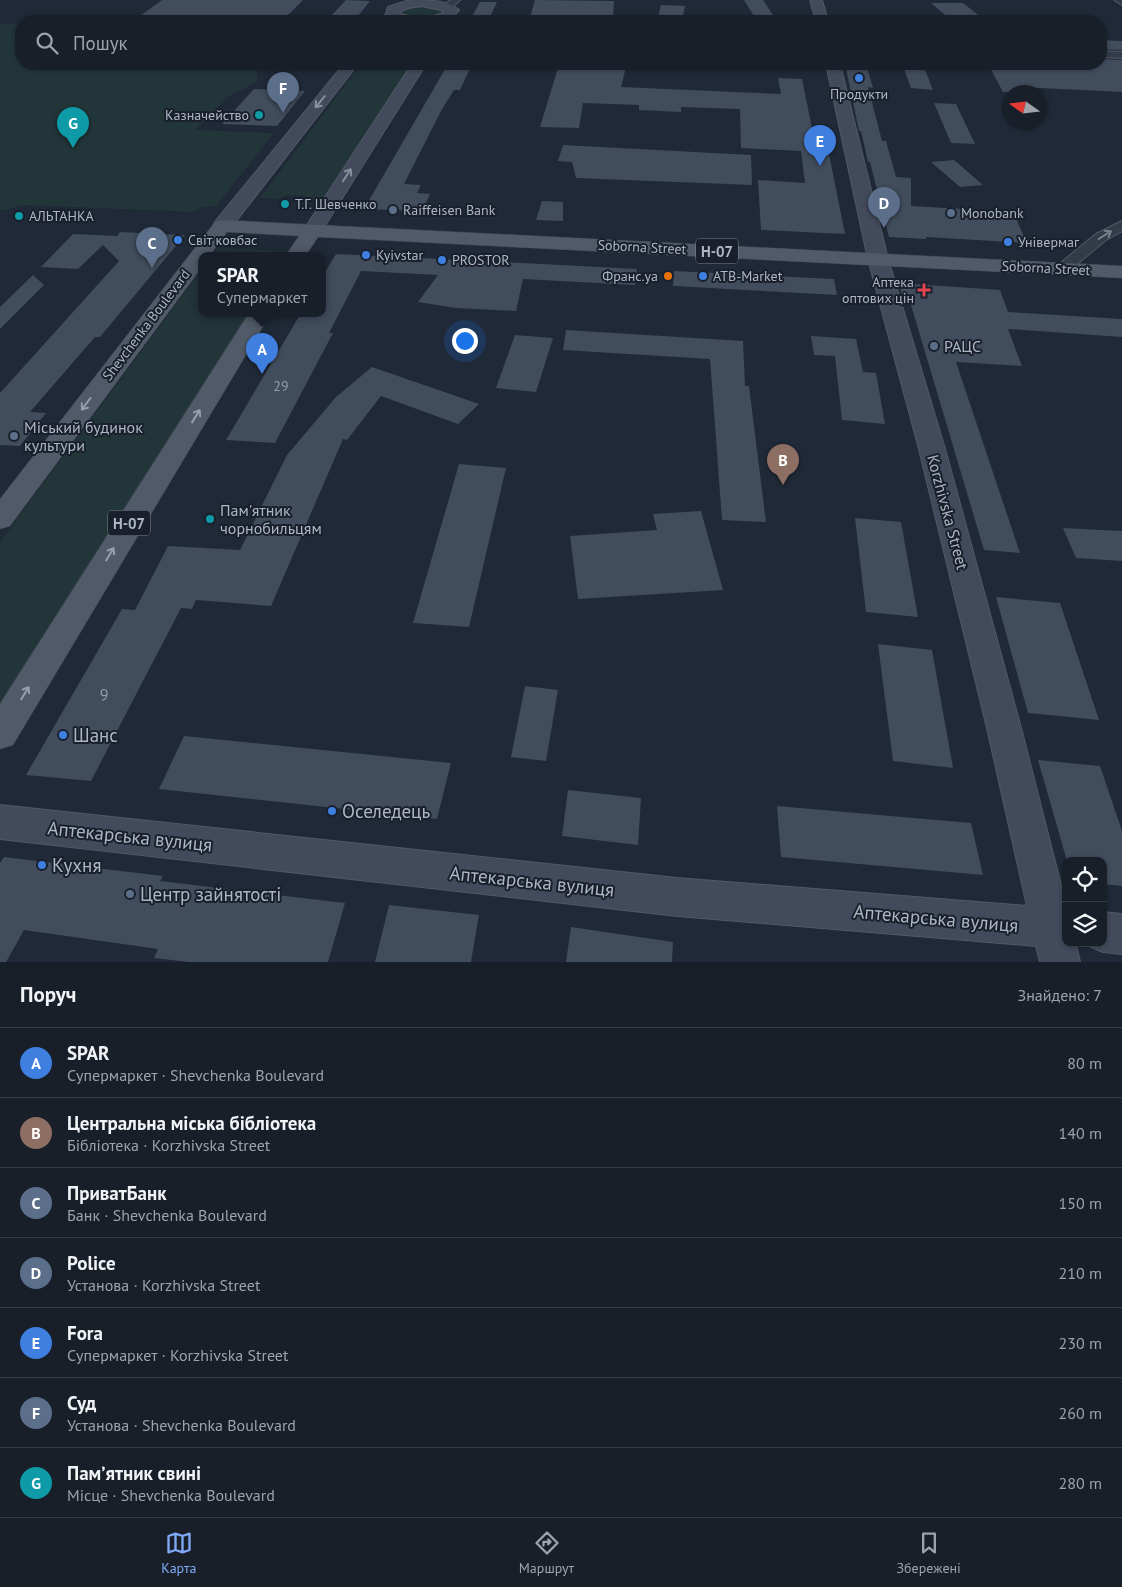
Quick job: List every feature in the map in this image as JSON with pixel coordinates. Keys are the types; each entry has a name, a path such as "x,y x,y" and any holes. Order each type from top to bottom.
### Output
{"main road":[{"name":"Soborna Street","path":"222,226 1122,272"},
{"name":"Shevchenka Boulevard","path":"202,252 222,226"},
{"path":"298,252 312,231"},
{"name":"Shevchenka Boulevard","path":"0,519 198,258"},
{"name":"Н-07","path":"0,734 258,317"}],"street":[{"path":"816,0 820,15"},
{"path":"1118,0 1122,2"},
{"path":"390,15 392,10 406,2 452,3 453,10 449,15"},
{"path":"1107,54 1122,55"},
{"name":"Shevchenka Boulevard","path":"222,226 346,70"},
{"path":"312,231 415,70"},
{"name":"Korzhivska Street","path":"834,70 878,259 935,459 1058,928 1060,962"},
{"path":"1062,269 1101,237 1122,225"},
{"name":"Аптекарська вулиця","path":"0,822 677,897 1058,928"},
{"path":"1107,932 1122,934"}],"green space":[{"path":"421,5 444,9 438,15 407,15 402,14 400,11 403,8"},
{"path":"0,24 15,24 15,70 257,70 257,82 229,96 195,130 274,133 216,206 202,207 192,212 25,205 0,211"},
{"path":"356,70 409,70 324,202 313,201 306,196 287,195 279,199 260,198"},
{"path":"218,248 290,251 289,252 215,252"},
{"path":"198,274 198,317 249,317 0,720 0,542"}],"building":[{"path":"162,0 303,0 288,15 141,15"},
{"path":"346,0 370,1 359,15 332,15"},
{"path":"535,0 614,1 613,15 531,15"},
{"path":"744,0 763,0 773,15 753,15"},
{"path":"480,2 497,2 491,15 473,15"},
{"path":"931,3 963,3 978,15 945,15"},
{"path":"661,5 685,6 683,15 658,15"},
{"path":"1107,40 1122,41 1122,50 1107,49"},
{"path":"1107,59 1122,60 1122,92 1047,88 1047,85 1002,85 1002,90 991,70 1107,70"},
{"path":"445,70 469,70 460,90 454,90 441,111 404,184 421,185 417,193 430,194 422,211 364,209"},
{"path":"557,70 625,70 621,87 781,94 778,78 802,79 812,128 824,129 845,234 761,230 758,180 805,183 801,151 741,148 740,109 681,107 681,112 639,110 639,105 583,103 579,128 540,127"},
{"path":"846,70 868,70 873,88 868,87 882,141 886,141 896,177 911,178 911,206 1013,212 1027,243 926,237 926,239 889,237 870,162 868,162 861,131 859,131"},
{"path":"904,70 925,70 933,90 911,88"},
{"path":"254,89 305,91 277,126 222,124"},
{"path":"934,103 956,104 975,144 951,143"},
{"path":"563,145 751,155 752,185 576,178 572,162 558,161"},
{"path":"954,160 983,185 960,187 931,162"},
{"path":"542,201 563,202 563,221 536,220"},
{"path":"120,232 185,235 100,337 95,337 30,412 46,413 20,446 0,445 0,393 119,261 103,245 78,269 41,267 73,234 117,236"},
{"path":"336,254 637,269 635,285 523,279 516,311 456,308 418,302 438,275 361,271 329,333 333,333 275,443 226,440 299,317 326,317 326,270"},
{"path":"674,271 834,279 837,295 673,286"},
{"path":"33,275 44,285 0,329 0,307"},
{"path":"899,283 1000,290 1008,312 1122,319 1122,337 1008,329 1022,366 956,362 1020,553 984,550 911,305 904,305"},
{"path":"566,330 743,341 745,386 749,386 766,522 722,520 710,359 563,350"},
{"path":"515,335 553,338 536,392 496,388"},
{"path":"811,336 856,339 863,372 876,373 885,424 842,420 835,356 814,355"},
{"path":"372,367 479,404 458,424 381,396 347,440 343,439 271,606 196,600 192,609 181,608 91,781 26,775 122,609 135,610 168,546 240,550 287,455 336,397"},
{"path":"459,464 506,468 469,627 413,623"},
{"path":"701,511 723,590 578,599 570,536 657,530 653,514"},
{"path":"855,518 901,522 918,617 866,612"},
{"path":"1063,528 1122,531 1122,561 1076,558"},
{"path":"996,597 1060,603 1099,720 1028,713"},
{"path":"878,644 932,650 953,768 893,761"},
{"path":"525,686 558,690 546,761 511,757"},
{"path":"184,736 451,763 437,819 159,789"},
{"path":"1038,760 1100,766 1122,831 1122,886 1107,884 1107,857 1066,857"},
{"path":"568,790 641,798 638,845 562,836"},
{"path":"777,806 971,823 983,875 781,857"},
{"path":"4,857 163,876 160,881 345,903 328,962 189,962 154,958 158,949 24,930 6,962 0,962 0,863"},
{"path":"389,905 479,915 471,962 375,962"},
{"path":"571,927 673,942 672,962 566,962"}],"place":[{"name":"Продукти","path":"859,78"},
{"name":"Суд","path":"283,113"},
{"name":"Казначейство","path":"259,115"},
{"name":"Памʼятник свині","path":"73,148"},
{"name":"Fora","path":"820,166"},
{"name":"Т.Г. Шевченко","path":"285,204"},
{"name":"Raiffeisen Bank","path":"393,210"},
{"name":"Monobank","path":"951,213"},
{"name":"АЛЬТАНКА","path":"19,216"},
{"name":"Police","path":"884,228"},
{"name":"Світ ковбас","path":"178,240"},
{"name":"Універмаг","path":"1008,242"},
{"name":"Kyivstar","path":"366,255"},
{"name":"PROSTOR","path":"442,260"},
{"name":"ПриватБанк","path":"152,268"},
{"name":"Франс.уа","path":"668,276"},
{"name":"ATB-Market","path":"703,276"},
{"name":"Аптека оптових цін","path":"924,290"},
{"name":"РАЦС","path":"934,346"},
{"name":"SPAR","path":"262,374"},
{"name":"Міський будинок культури","path":"14,436"},
{"name":"Центральна міська бібліотека","path":"783,485"},
{"name":"Пам'ятник чорнобильцям","path":"210,519"},
{"name":"Шанс","path":"63,735"},
{"name":"Оселедець","path":"332,811"},
{"name":"Кухня","path":"42,865"},
{"name":"Центр зайнятості","path":"130,894"}]}
